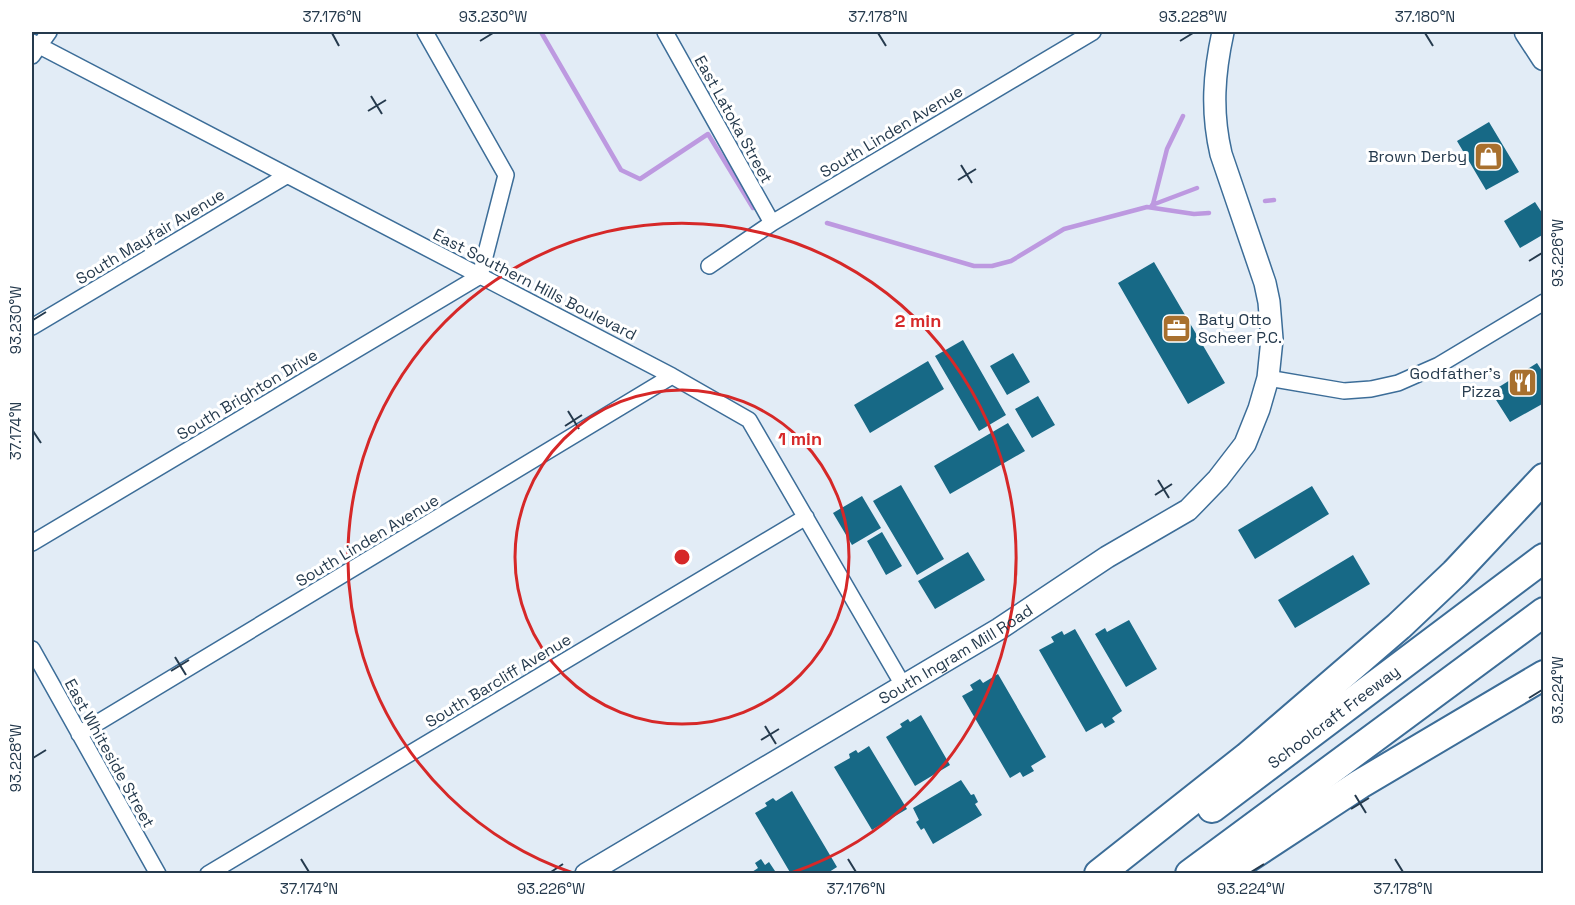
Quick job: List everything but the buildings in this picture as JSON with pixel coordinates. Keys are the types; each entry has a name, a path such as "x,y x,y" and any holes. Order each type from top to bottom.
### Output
{"highway":[{"path":"1099,873 1247,757 1399,626 1455,573 1544,478"},
{"name":"Schoolcraft Freeway","path":"1119,873 1243,786 1544,558"},
{"path":"1190,873 1544,612"},
{"path":"1223,873 1360,784 1544,675"}],"main road":[{"path":"1527,32 1544,58"}],"street":[{"path":"34,48 49,32"},
{"path":"425,32 507,175 480,276"},
{"path":"667,36 684,32"},
{"name":"South Linden Avenue","path":"709,266 772,223 1093,32"},
{"name":"South Ingram Mill Road","path":"586,873 999,629 1107,557 1188,510 1218,479 1245,444 1268,378 1272,339 1267,292 1221,154 1214,118 1214,81 1223,32"},
{"name":"East Latoka Street","path":"667,36 772,223"},
{"name":"East Southern Hills Boulevard","path":"34,48 480,276 672,376 749,420 903,685"},
{"name":"South Mayfair Avenue","path":"32,327 286,176"},
{"name":"South Brighton Drive","path":"32,543 480,276"},
{"path":"1268,378 1344,391 1391,385 1411,379 1439,365 1544,302"},
{"name":"South Linden Avenue","path":"79,734 672,376"},
{"name":"South Barcliff Avenue","path":"208,873 806,517"},
{"name":"East Whiteside Street","path":"32,649 158,873"}],"waterway":[{"path":"541,32 621,170 640,179 708,134 753,208"},
{"path":"1153,204 1167,149 1183,116"},
{"path":"1152,205 1197,188"},
{"path":"1265,201 1274,200"},
{"path":"827,223 974,266 992,266 1011,261 1064,229 1147,207 1194,214 1209,213"}],"place":[{"name":"Brown Derby","path":"1488,156"},
{"name":"Baty Otto Scheer P.C.","path":"1177,328"},
{"name":"Godfather's Pizza","path":"1522,382"}]}
